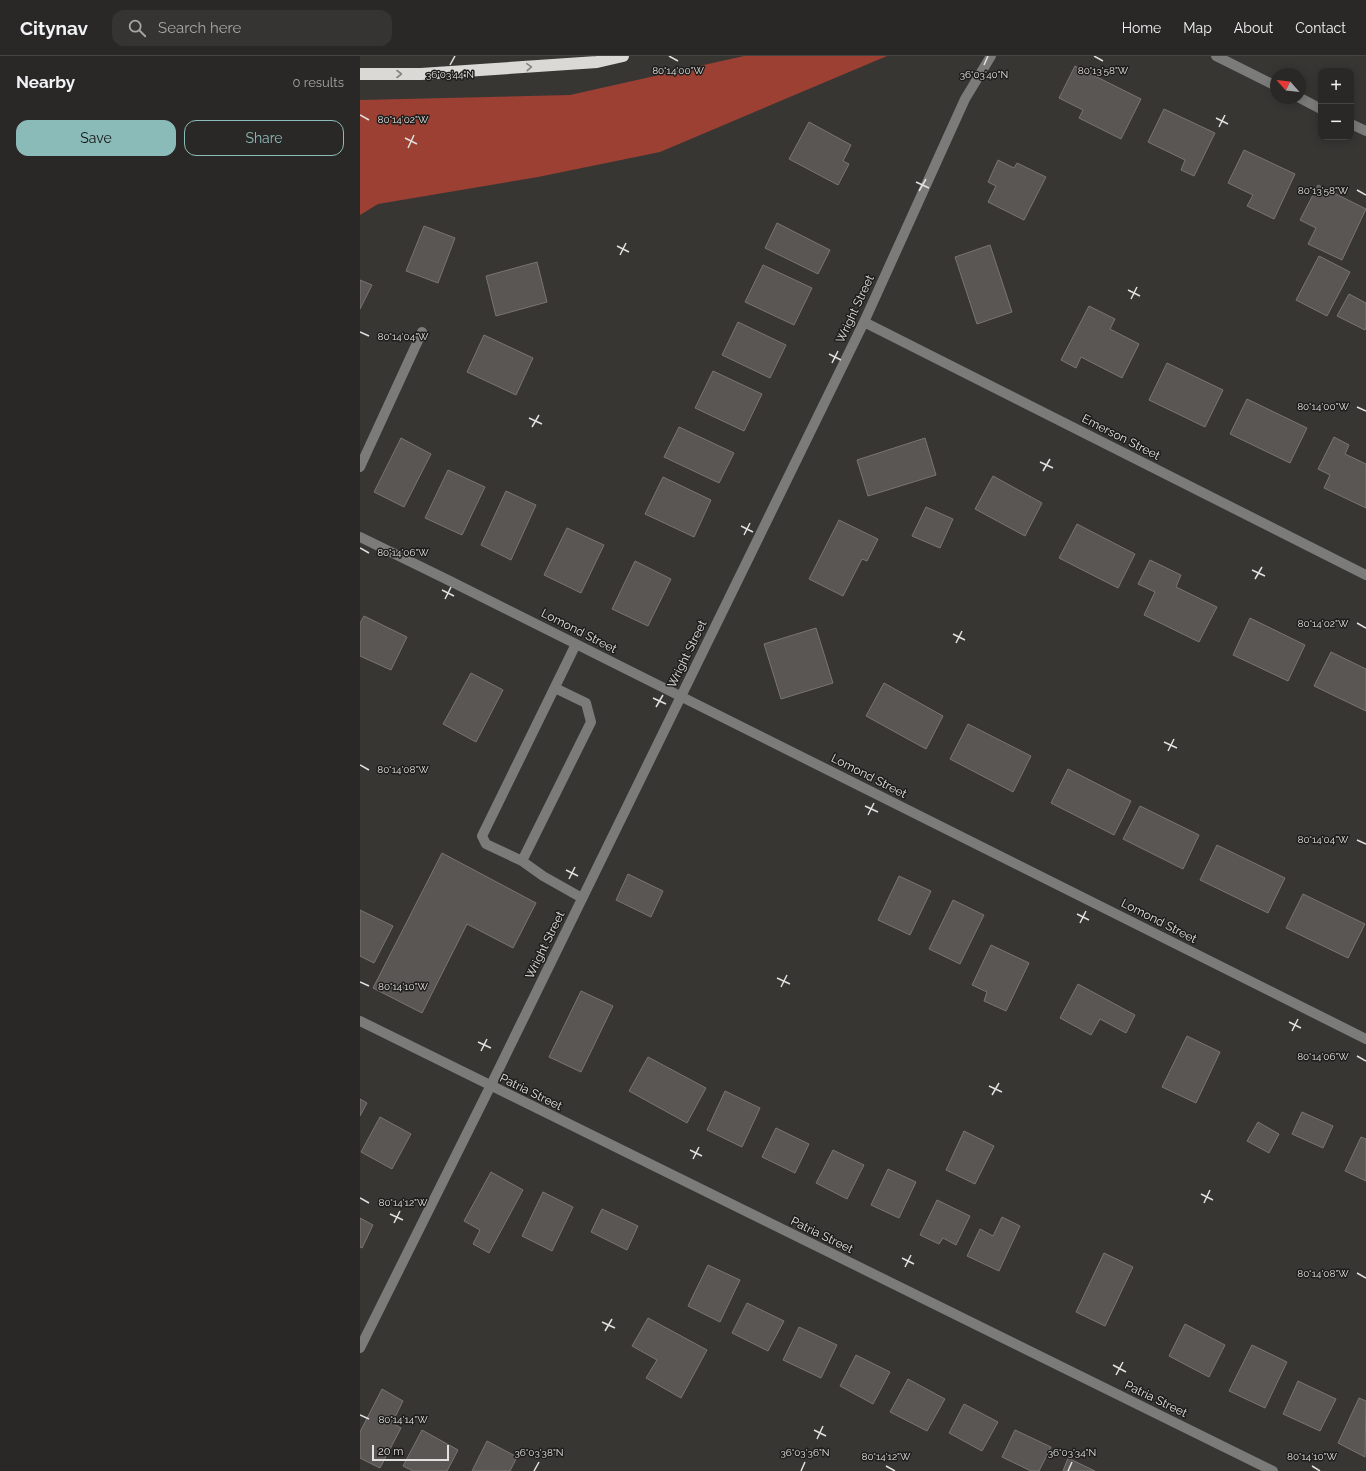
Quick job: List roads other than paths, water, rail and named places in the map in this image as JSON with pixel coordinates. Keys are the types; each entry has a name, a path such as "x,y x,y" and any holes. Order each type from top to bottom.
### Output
{"highway":[{"path":"360,74 421,74 597,62 623,56"}],"street":[{"name":"Wright Street","path":"360,1348 490,1087 864,322 965,99 991,56"},
{"path":"1216,56 1270,83"},
{"path":"1306,101 1318,107"},
{"path":"1354,125 1366,131"},
{"name":"Emerson Street","path":"864,322 1366,575"},
{"path":"360,467 422,332"},
{"name":"Lomond Street","path":"360,538 576,644 1366,1039"},
{"path":"576,644 482,836 486,844 522,861 542,876 582,898"},
{"path":"522,861 591,722 586,703 554,688"},
{"name":"Patria Street","path":"360,1022 1273,1471"}]}
